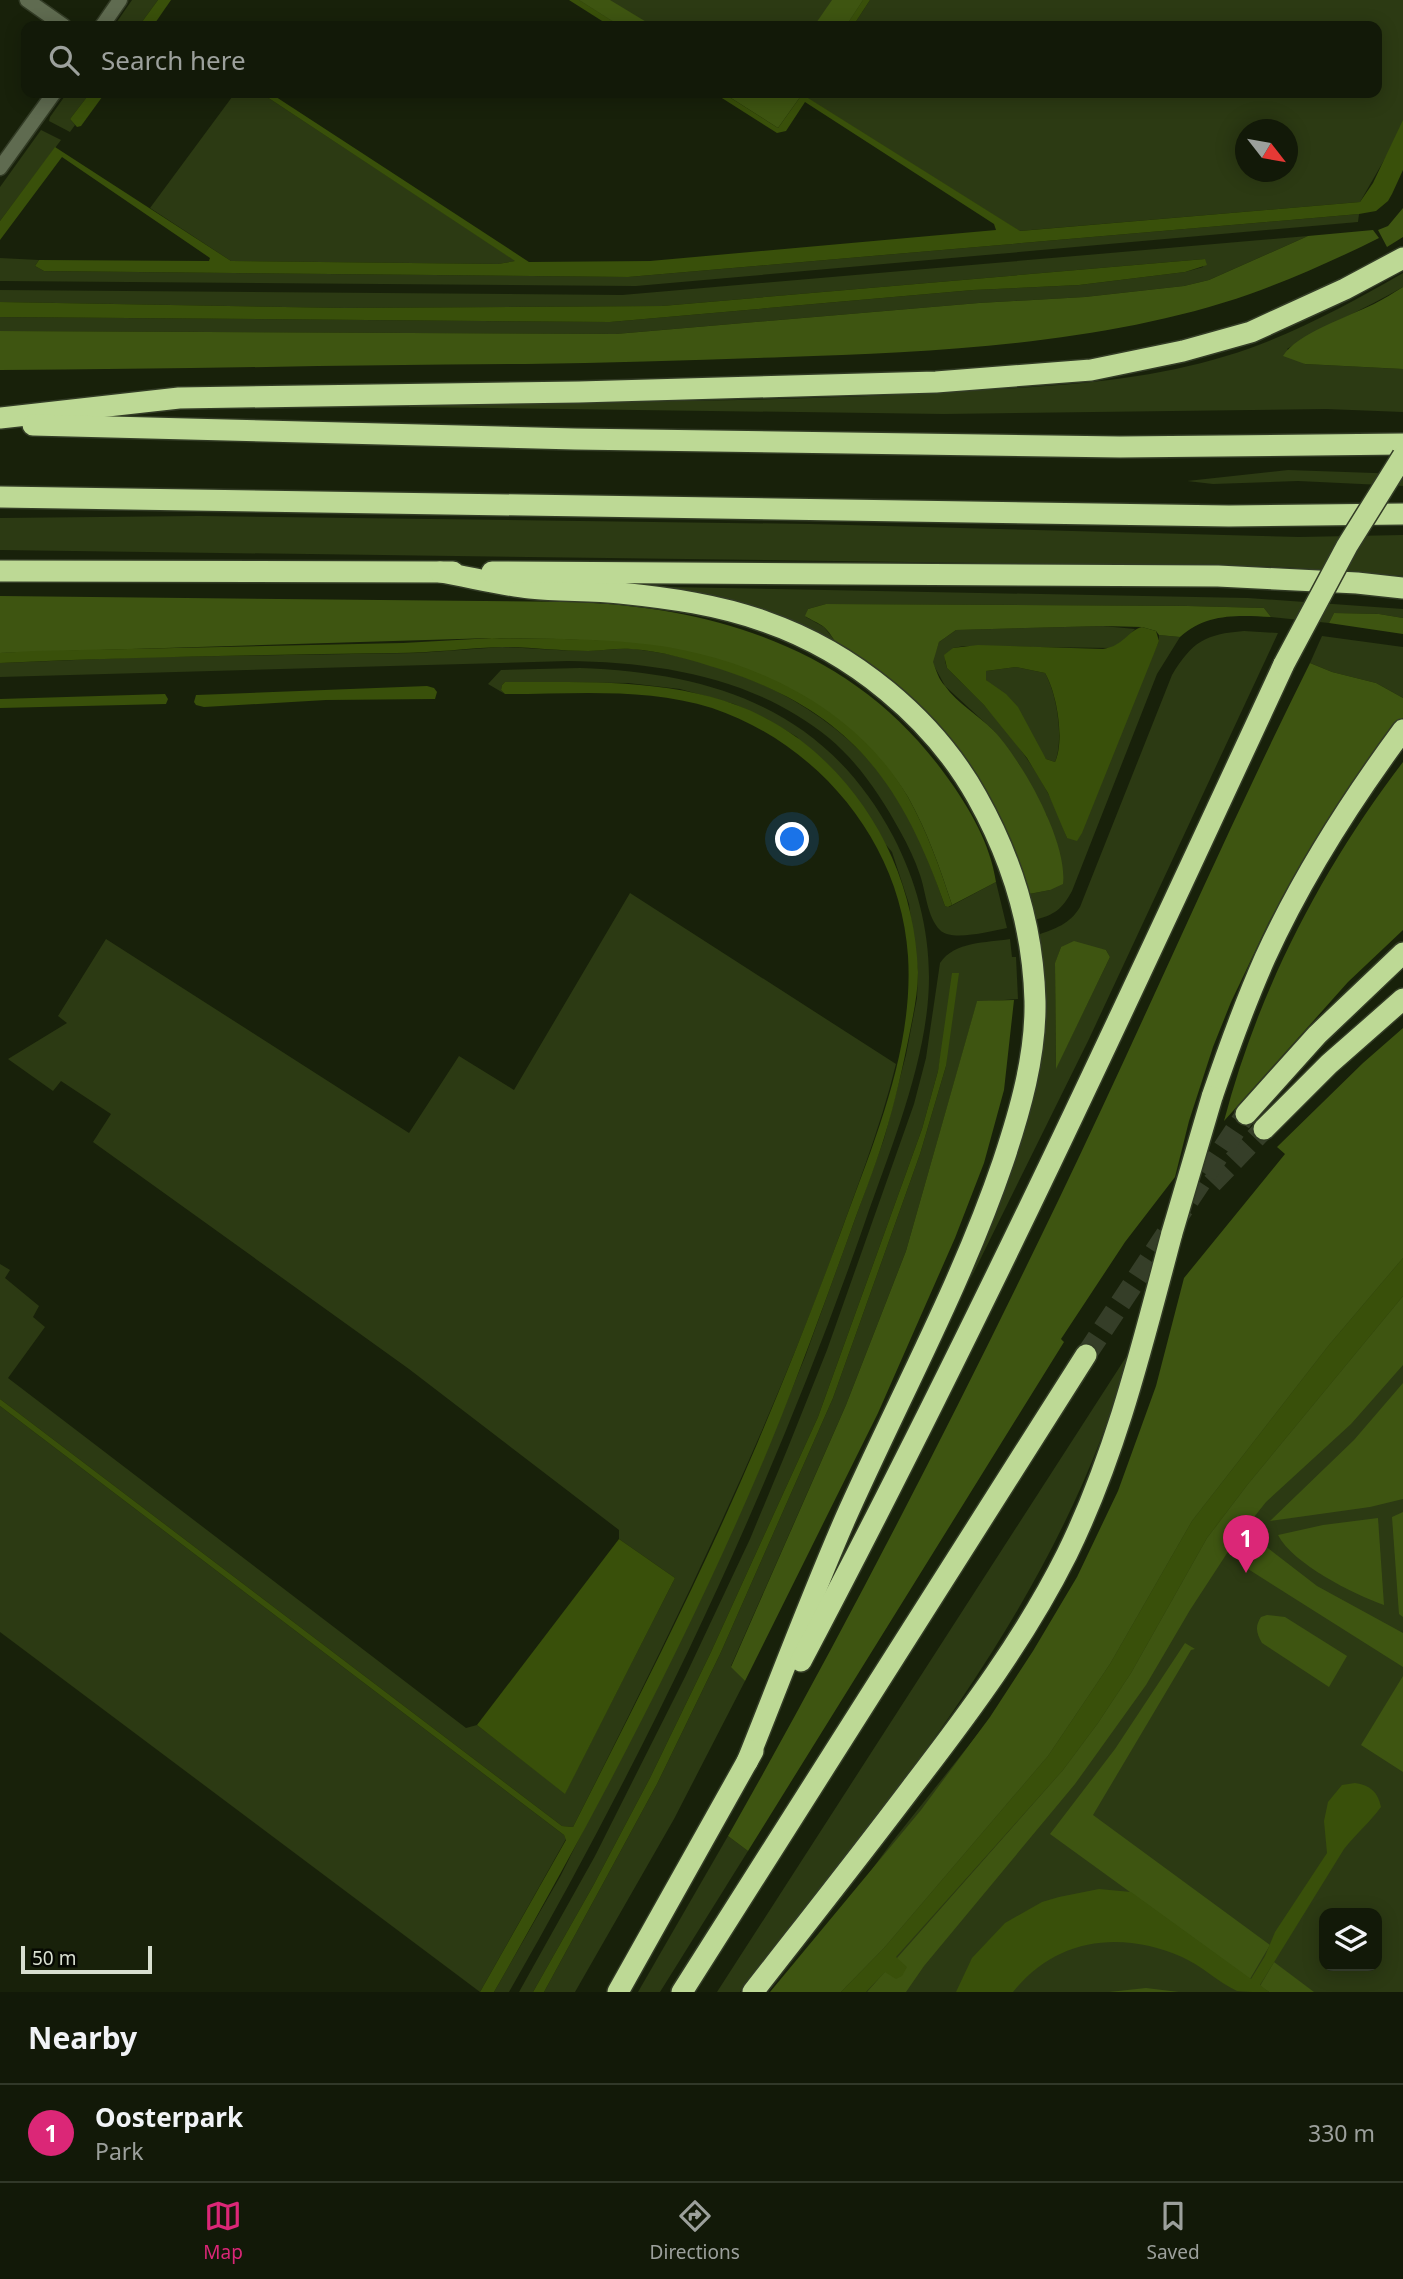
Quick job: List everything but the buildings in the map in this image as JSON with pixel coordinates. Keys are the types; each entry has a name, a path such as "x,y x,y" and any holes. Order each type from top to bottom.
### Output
{"highway":[{"path":"0,418 179,398 579,392 936,382 1091,370 1183,351 1251,332 1345,289 1403,258"},
{"path":"0,425 575,439 1092,447 1403,444"},
{"path":"618,1992 747,1762 892,1490 1084,1095 1284,664 1347,546 1403,456"},
{"path":"0,497 1229,516 1403,514"},
{"path":"0,571 1219,576 1403,588"},
{"path":"440,572 528,588 620,593 711,606 768,622 830,653 878,684 917,718 947,752 969,783 999,836 1024,914 1031,948 1035,1004 1030,1057 1018,1118 972,1245 929,1343 846,1517 747,1762"},
{"path":"753,1992 973,1708 1030,1621 1067,1555 1097,1487 1133,1382 1172,1233 1212,1097 1236,1028 1266,956 1321,852 1403,730"},
{"path":"1246,1114 1317,1035 1403,953"},
{"path":"1264,1129 1329,1064 1403,999"},
{"path":"682,1992 1086,1355"}],"street":[{"path":"27,0 57,21"},
{"path":"105,21 120,0"},
{"path":"0,168 50,98"}],"shaded area":[{"path":"132,0 158,0 143,21 117,21"},
{"path":"158,0 171,0 156,21 143,21"},
{"path":"569,0 579,0 612,21 602,21"},
{"path":"574,0 866,0 852,21 606,21"},
{"path":"579,0 610,0 645,21 612,21"},
{"path":"832,0 863,0 849,21 817,21"},
{"path":"863,0 870,0 856,21 849,21"},
{"path":"870,0 1403,0 1403,127 1360,202 1019,231 807,98 1382,98 1382,21 856,21"},
{"path":"63,98 86,98 70,119 75,125 70,132 49,121"},
{"path":"86,98 101,98 81,126 77,127 70,119"},
{"path":"231,98 269,98 516,261 498,264 231,261 150,208"},
{"path":"269,98 278,98 529,262 650,261 996,230 994,224 805,102 786,131 777,133 722,98 731,98 778,128 799,98 808,98 1020,231 1360,202 1373,183 1403,120 1403,170 1388,201 1376,211 628,277 44,271 35,266 39,260 209,261 210,258 62,157 0,240 0,221 55,147 231,261 498,264 515,261"},
{"path":"731,98 799,98 778,128"},
{"path":"41,130 61,140 0,221 0,187"},
{"path":"1403,208 1403,237 1387,247 1378,230 1388,226"},
{"path":"1359,214 1358,222 636,286 0,281 0,258 39,260 35,266 44,271 628,277"},
{"path":"1373,230 1379,238 1250,294 1195,311 1138,324 1021,342 902,352 624,362 0,370 0,331 616,334 979,303 1085,297 1184,286 1209,280 1308,236"},
{"path":"1308,236 1209,280 1184,286 1085,297 979,303 616,334 0,331 0,317 610,322 973,290 1079,285 1185,272 1203,267 1205,259 662,306 344,308 0,302 0,290 622,295"},
{"path":"1205,259 1207,265 1185,272 1079,285 973,290 610,322 0,317 0,302 344,308 662,306"},
{"path":"1403,273 1403,287 1287,349 1305,364 1403,369 1403,412 1326,409 944,414 409,407 410,403 826,398 1064,385 1130,377 1194,365 1272,340 1361,297"},
{"path":"1403,287 1403,369 1305,364 1283,356 1299,340 1311,333 1374,304"},
{"path":"1288,470 1403,474 1403,486 1298,481 1213,484 1187,481"},
{"path":"199,516 810,524 1299,537 1403,535 1403,576 1283,567 0,550 0,518"},
{"path":"668,587 1248,598 1403,609 1403,618 1379,614 1334,613 1329,623 1271,617 1264,608 1188,606 826,604 808,609 806,617 824,627 840,647 732,601"},
{"path":"0,596 575,602 683,614 734,627 783,645 829,668 872,698 912,734 964,801 984,840 996,882 952,905 933,850 915,810 902,787 881,761 848,730 809,700 767,678 724,662 680,651 634,644 492,638 0,653"},
{"path":"826,604 1264,608 1271,617 1223,617 1201,623 1180,637 1159,635 1156,631 1142,627 1103,626 956,630 939,642 933,662 941,681 955,698 987,724 1005,744 1029,781 1051,825 1063,867 1063,884 1029,894 1020,865 996,810 964,758 926,712 903,691 841,648 824,627 805,616 808,609"},
{"path":"1334,613 1379,614 1403,618 1403,634 1329,623"},
{"path":"1103,626 1135,629 1125,640 1112,648 964,646 953,648 945,661 947,668 985,706 1022,752 1052,802 1067,838 1159,641 1159,635 1180,637 1157,674 1072,891 1057,910 1034,920 1029,894 1050,890 1047,816 1019,764 994,731 945,686 932,662 939,642 956,630"},
{"path":"1142,627 1156,631 1159,641 1082,833 1077,841 1067,838 1048,793 1027,758 984,705 947,668 944,655 953,648 978,645 1103,649 1116,645","holes":["1016,667 1045,673 1053,692 1058,717 1059,742 1055,762 1046,759 1018,707 1006,694 986,680 986,671"]},
{"path":"1244,631 1278,633 1089,1039 970,1280 1020,1143 1037,935 1067,922 1080,907 1172,675 1193,647 1201,642 1219,634","holes":["1061,947 1106,950 1110,957 1056,1068 1055,964"]},
{"path":"1322,636 1403,647 1403,698 1376,683 1332,672 1310,663"},
{"path":"492,638 600,640 675,648 753,671 790,688 825,709 857,735 885,764 908,797 921,823 952,905 945,906 928,861 888,787 864,756 836,729 803,706 765,686 676,656 631,649 588,651 503,647 409,653 0,663 0,653 34,651 403,643"},
{"path":"502,647 576,651 634,649 705,663 774,690 836,729 862,753 886,781 913,825 945,906 949,907 996,882 1007,928 962,935 940,930 930,911 920,875 906,842 878,794 850,758 829,738 801,718 770,701 706,677 637,665 568,661 0,677 0,663 149,657 417,653"},
{"path":"1310,663 1332,672 1376,683 1403,698 1403,720 1300,869 1269,922 1213,1047 1189,1121 1175,1177 1125,1242 1061,1339 1064,1342 748,1851 728,1836 857,1600 980,1360 1091,1132"},
{"path":"1016,667 1045,673 1049,682 1056,705 1059,730 1055,762 1046,759 986,680 986,671"},
{"path":"580,668 630,671 721,690 762,707 800,729 835,757 866,793 893,836 908,870 924,922 929,977 923,1038 907,1101 829,1322 749,1519 659,1711 561,1899 509,1992 494,1992 561,1875 726,1543 758,1472 805,1357 884,1139 906,1055 917,998 918,971 909,904 892,852 797,737 734,704 680,689 628,683 505,682 501,690 505,694 488,684 501,670"},
{"path":"505,682 620,684 695,693 731,703 766,718 799,739 825,761 848,786 885,842 908,905 918,972 916,1001 884,1138 806,1353 759,1471 699,1604 600,1800 494,1992 480,1992 566,1840 564,1835 0,1406 0,1399 562,1826 573,1827 736,1493 822,1283 889,1096 905,1026 908,956 902,914 889,875 871,837 848,803 819,772 787,746 751,724 687,701 609,693 505,694 501,690"},
{"path":"427,686 437,692 435,699 326,700 204,707 194,702 196,695"},
{"path":"165,694 168,699 166,704 0,708 0,699"},
{"path":"1403,762 1403,930 1348,982 1224,1121 1255,1025 1296,932 1346,845"},
{"path":"630,893 896,1064 882,1113 831,1259 773,1404 677,1617 573,1827 562,1826 0,1399 0,1264 10,1270 5,1278 39,1306 33,1317 45,1327 8,1378 466,1728 477,1725 565,1793 675,1578 619,1539 619,1530 409,1369 93,1142 111,1114 61,1081 53,1091 8,1059 67,1023 58,1016 106,939 409,1133 459,1056 514,1090"},
{"path":"1010,939 1012,957 1016,957 1018,999 977,1002 906,1251 846,1405 731,1666 745,1681 674,1819 575,1992 544,1992 657,1784 721,1652 833,1398 920,1154 946,1066 947,1023 938,1071 922,1129 818,1417 711,1652 650,1778 533,1992 519,1992 595,1856 685,1677 750,1539 787,1450 827,1350 914,1104 926,1058 940,963 946,956 962,947"},
{"path":"1074,941 1106,950 1110,957 1056,1069 1055,963 1061,947"},
{"path":"952,973 959,973 946,1066 920,1154 833,1398 721,1652 657,1784 544,1992 533,1992 650,1778 711,1652 818,1417 922,1129 938,1071"},
{"path":"1014,1000 1004,1090 984,1163 955,1238 878,1413 745,1681 731,1667 846,1405 906,1251 977,1001"},
{"path":"1403,1028 1403,1258 1329,1345 1192,1521 1110,1664 1048,1756 884,1948 841,1992 770,1992 921,1810 990,1717 1077,1577 1118,1491 1156,1386 1184,1278 1285,1154 1277,1147"},
{"path":"1403,1152 1403,1992 782,1992 892,1842 1047,1647"},
{"path":"1403,1258 1403,1296 1248,1484 1207,1538 1131,1673 1063,1770 896,1957 907,1967 902,1976 896,1979 885,1972 866,1992 841,1992 884,1948 1048,1756 1110,1664 1192,1521 1329,1345"},
{"path":"1403,1296 1403,1365 1351,1424 1266,1502 1235,1541 1146,1685 1075,1784 924,1966 906,1992 867,1992 1063,1770 1131,1673 1207,1538 1248,1484"},
{"path":"1130,1351 1100,1441 1062,1528 1017,1610 967,1690 913,1768 740,1992 717,1992"},
{"path":"1403,1383 1403,1499 1370,1507 1270,1521 1354,1440"},
{"path":"0,1406 564,1835 566,1839 480,1992 0,1632"},
{"path":"1403,1512 1403,1617 1399,1614 1392,1517"},
{"path":"1378,1518 1384,1605 1325,1577 1297,1557 1278,1535 1323,1525"},
{"path":"619,1539 675,1578 565,1794 477,1725"},
{"path":"1264,1545 1317,1586 1403,1633 1403,1667 1248,1569"},
{"path":"1261,1617 1285,1617 1347,1656 1329,1687 1262,1643 1257,1627"},
{"path":"1185,1643 1195,1649 1191,1650 1093,1815 1270,1945 1250,1979 1050,1834 1115,1749"},
{"path":"1403,1676 1403,1772 1361,1745"},
{"path":"1355,1783 1372,1790 1381,1807 1344,1849 1260,1985 1269,1992 1237,1991 1182,1957 1136,1943 1113,1942 1069,1950 1049,1960 1030,1974 1013,1992 956,1992 972,1958 1005,1923 1042,1902 1099,1889 1131,1892 1251,1979 1275,1932 1327,1853 1324,1821 1328,1802 1342,1785"},
{"path":"728,1836 748,1851 660,1992 638,1992"},
{"path":"1274,1962 1314,1992 1269,1992 1260,1986"},
{"path":"1146,1988 1179,1992 1109,1992"}],"tunnel":[{"path":"1086,1355 1246,1114"},
{"path":"1212,1183 1264,1129"}],"place":[{"name":"Oosterpark","path":"1246,1573"}]}
